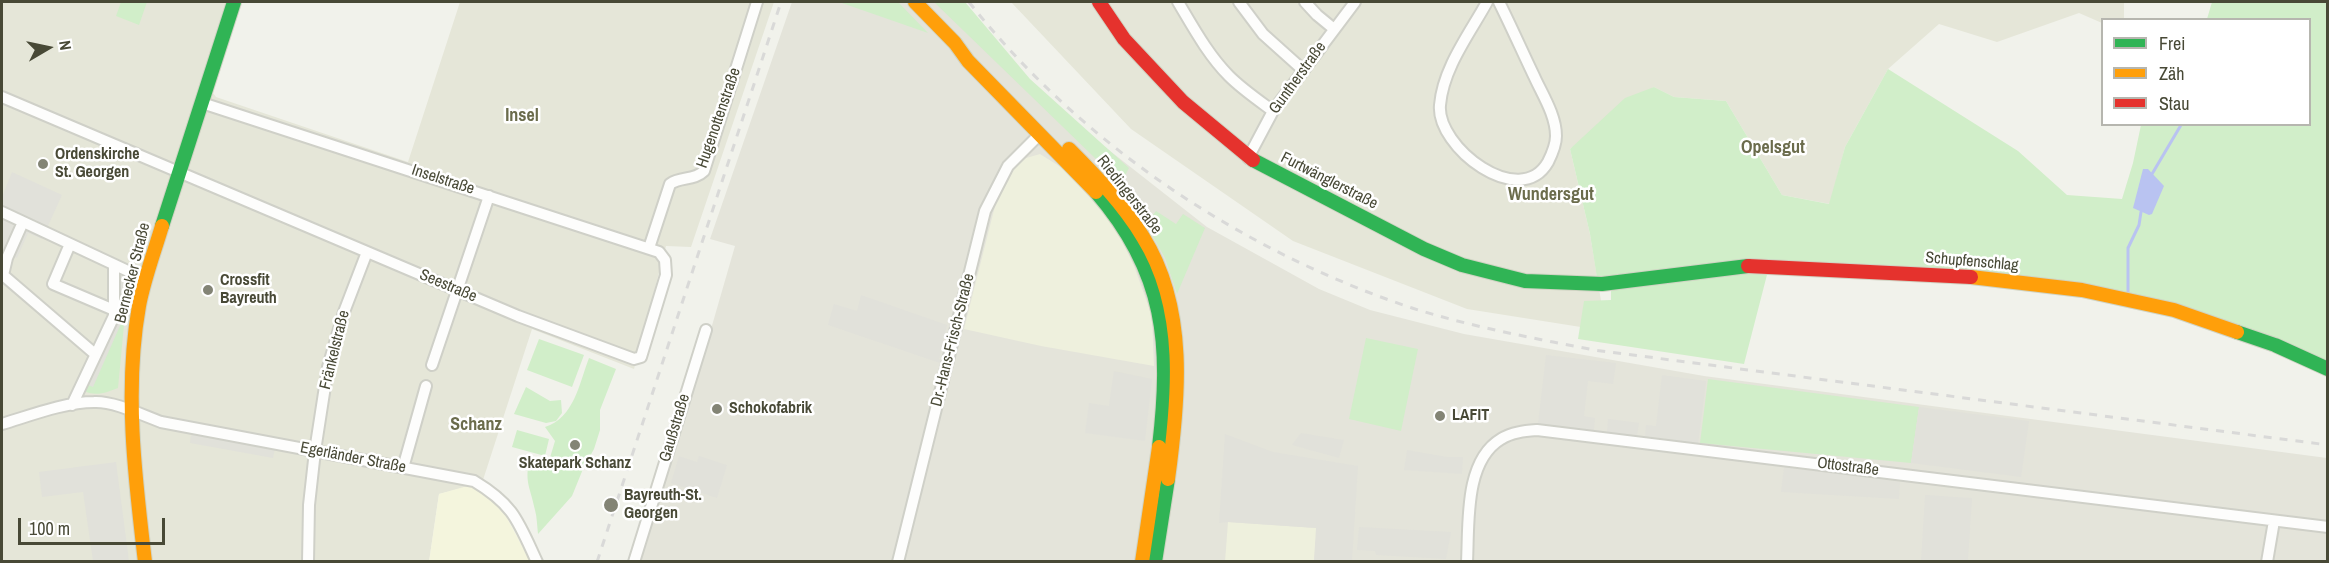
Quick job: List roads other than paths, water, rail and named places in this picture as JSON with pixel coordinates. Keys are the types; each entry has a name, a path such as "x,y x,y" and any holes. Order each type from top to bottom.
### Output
{"street":[{"name":"Bernecker Straße","path":"146,561 131,410 137,318 145,279 177,173 234,2"},
{"name":"Hugenottenstraße","path":"650,248 670,184 674,181 696,178 704,171 757,2"},
{"name":"Riedingerstraße","path":"915,2 955,43 968,61 1082,177 1136,249 1152,285 1162,331 1164,372 1162,419 1142,561"},
{"name":"Furtwänglerstraße","path":"1099,2 1124,39 1176,94 1248,158 1424,249 1462,265 1525,281 1602,284"},
{"path":"1179,2 1226,74 1273,111"},
{"path":"1239,2 1263,34 1302,69"},
{"path":"1305,2 1334,29"},
{"name":"Guntherstraße","path":"1248,158 1273,111 1302,69 1355,2"},
{"path":"1487,2 1443,87 1439,105 1440,118 1444,130 1468,157 1491,173 1517,180 1539,173 1545,167 1553,151 1556,135 1549,109 1499,2"},
{"name":"Riedingerstraße","path":"955,43 974,56 1090,170 1136,227 1151,252 1164,281 1177,345 1178,391 1155,561"},
{"name":"Seestraße","path":"2,97 518,316 634,359 641,357 666,275 664,260 659,252 650,248"},
{"name":"Inselstraße","path":"202,103 650,248"},
{"name":"Dr.-Hans-Frisch-Straße","path":"898,561 984,211 1008,166 1040,134"},
{"path":"432,365 489,196"},
{"path":"2,212 145,279"},
{"path":"23,222 7,258 3,275 95,354"},
{"path":"70,244 53,284 114,310"},
{"name":"Fränkelstraße","path":"308,561 309,505 328,367 338,330 367,252"},
{"path":"72,405 114,316 114,265"},
{"name":"Schupfenschlag","path":"1602,284 1755,265 1956,275 2082,290 2174,310 2275,345 2328,369"},
{"name":"Gaußstraße","path":"634,561 706,330"},
{"path":"403,468 426,386"},
{"name":"Egerländer Straße","path":"2,424 72,405 95,402 131,410 161,422 474,481 495,493 511,509 537,561"},
{"name":"Ottostraße","path":"1467,561 1472,489 1476,471 1483,456 1501,438 1538,430 2328,527"},
{"path":"1156,460 1165,488"},
{"path":"2267,561 2274,521"}],"water":[{"path":"2143,169 2148,169 2164,186 2152,214 2149,215 2133,208"}],"waterway":[{"path":"2152,174 2180,126"},
{"path":"2128,295 2128,248 2139,225 2141,212"}],"railway":[{"path":"597,562 781,2"},
{"path":"969,2 1013,54 1061,102 1113,146 1168,187 1226,224 1286,256 1348,284 1412,308 1480,326 1594,350 2328,445"}],"place":[{"name":"Ordenskirche St. Georgen","path":"43,164"},
{"name":"Crossfit Bayreuth","path":"208,290"},
{"name":"Schokofabrik","path":"717,409"},
{"name":"LAFIT","path":"1440,416"},
{"name":"Skatepark Schanz","path":"575,445"},
{"name":"Bayreuth-St. Georgen","path":"611,505"}],"district":[{"name":"Insel","path":"522,116"},
{"name":"Opelsgut","path":"1773,148"},
{"name":"Wundersgut","path":"1551,195"},
{"name":"Schanz","path":"476,425"}]}
